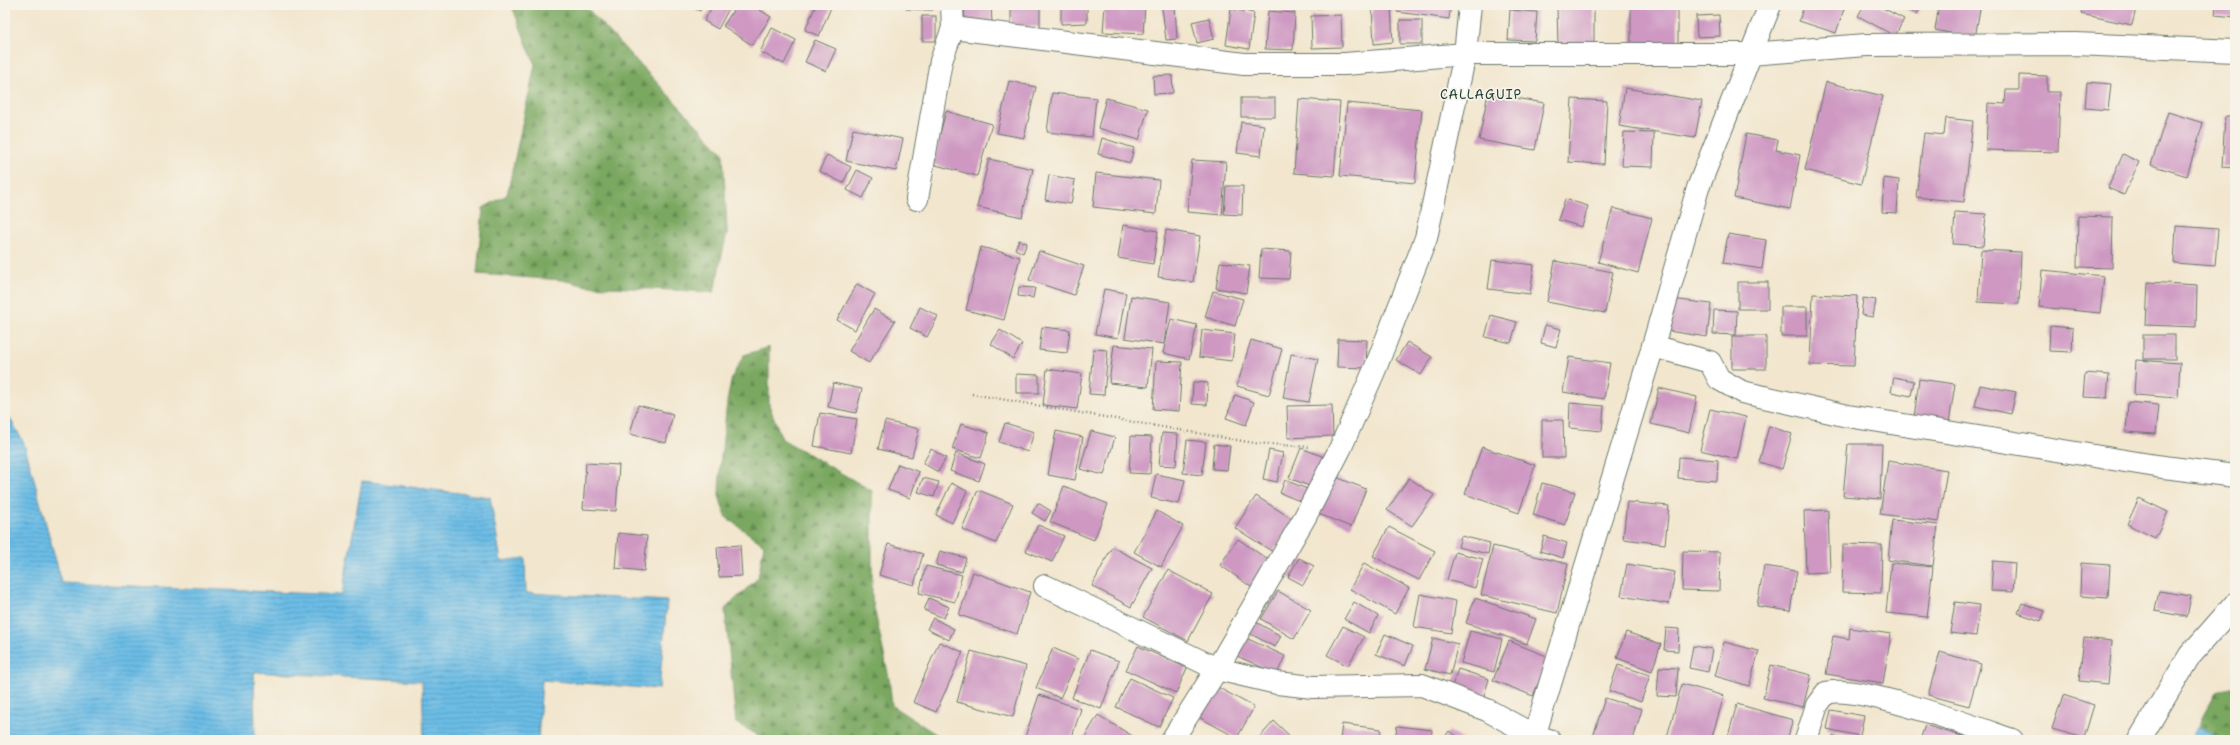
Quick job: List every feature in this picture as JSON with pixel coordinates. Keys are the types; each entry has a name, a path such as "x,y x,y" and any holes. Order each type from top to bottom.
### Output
{"street":[{"path":"917,199 941,61 953,28 952,5"},
{"path":"1172,740 1217,669 1305,516 1340,449 1375,369 1426,238 1465,54 1470,5"},
{"path":"1045,586 1217,669 1277,683 1313,687 1422,685 1487,710 1539,739 1698,188 1770,5"},
{"path":"953,28 1244,64 1344,64 1465,54 1750,54 1866,45 2076,44 2235,51"},
{"path":"1653,346 1710,362 1719,380 1742,392 1848,416 2148,465 2235,476"},
{"path":"2139,740 2190,655 2235,604"},
{"path":"1806,740 1817,705 1826,693 1839,691 1874,696 2012,740"}],"path":[{"path":"972,394 1254,444 1340,449"}],"green space":[{"path":"510,5 584,5 723,153 727,232 714,292 587,286 562,280 477,274 483,208 507,195 535,65 514,11"},
{"path":"769,347 769,405 782,439 872,491 872,598 889,678 892,706 945,740 767,740 736,723 725,609 758,578 764,545 726,517 719,496 720,467 727,402 732,377 744,355"},
{"path":"2235,687 2235,740 2219,740 2198,725 2216,692"}],"water":[{"path":"5,410 24,443 62,583 342,595 362,481 490,497 501,561 525,558 526,593 667,601 659,689 542,680 538,740 424,740 422,681 254,672 255,740 5,740"},
{"path":"2198,725 2219,740 2190,740"}],"building":[{"path":"693,5 703,5 700,11 692,7"},
{"path":"713,5 731,5 718,29 704,21"},
{"path":"737,5 752,5 771,17 752,45 723,26"},
{"path":"816,5 832,5 819,36 805,30"},
{"path":"907,5 934,5 933,10 906,9"},
{"path":"964,5 991,5 992,22 965,24"},
{"path":"1011,5 1040,5 1040,27 1011,26"},
{"path":"1061,5 1087,5 1087,23 1061,24"},
{"path":"1105,5 1145,6 1143,34 1103,32"},
{"path":"1310,5 1340,5 1340,6 1310,9"},
{"path":"1398,5 1451,5 1449,19 1397,12"},
{"path":"1631,5 1678,5 1678,44 1631,44"},
{"path":"1804,5 1845,6 1836,33 1799,21"},
{"path":"1864,5 1877,5 1904,19 1895,36 1858,16"},
{"path":"1897,5 1921,5 1917,14"},
{"path":"1939,5 1956,5 1980,9 1975,38 1935,30"},
{"path":"2083,5 2137,5 2132,25 2081,14"},
{"path":"2216,5 2235,5 2235,17 2215,15"},
{"path":"1175,6 1177,39 1166,40 1162,7"},
{"path":"1391,7 1393,42 1374,44 1372,8"},
{"path":"1557,7 1594,7 1594,47 1558,47"},
{"path":"1231,9 1254,13 1249,49 1226,45"},
{"path":"1510,10 1537,12 1535,41 1508,40"},
{"path":"1268,11 1295,13 1293,50 1265,49"},
{"path":"1341,15 1342,47 1312,48 1311,16"},
{"path":"1719,15 1720,36 1697,37 1696,16"},
{"path":"922,16 936,16 936,41 922,41"},
{"path":"1209,18 1214,39 1197,43 1192,22"},
{"path":"1400,20 1422,20 1422,44 1400,44"},
{"path":"772,28 796,40 784,64 760,52"},
{"path":"815,40 836,49 826,71 805,62"},
{"path":"1172,75 1173,93 1154,94 1153,76"},
{"path":"2019,75 2047,76 2047,92 2060,92 2058,152 1986,150 1988,103 2005,104 2006,90 2019,90"},
{"path":"1009,81 1036,87 1024,138 997,133"},
{"path":"1826,82 1883,96 1861,184 1805,170"},
{"path":"2087,82 2111,84 2108,110 2085,108"},
{"path":"1625,88 1702,101 1695,138 1619,126"},
{"path":"1052,93 1096,98 1092,137 1047,132"},
{"path":"1488,93 1544,103 1535,150 1479,140"},
{"path":"1106,98 1148,109 1139,140 1098,128"},
{"path":"1241,98 1275,98 1275,117 1241,117"},
{"path":"1299,99 1340,102 1334,176 1294,173"},
{"path":"1572,99 1607,101 1604,164 1568,162"},
{"path":"1347,103 1422,110 1415,183 1340,176"},
{"path":"946,111 992,124 977,176 932,164"},
{"path":"2168,112 2203,123 2187,176 2151,165"},
{"path":"2225,117 2235,117 2235,168 2222,167"},
{"path":"1946,118 1973,121 1964,202 1916,197 1924,133 1944,135"},
{"path":"1241,122 1264,125 1261,156 1237,153"},
{"path":"853,129 903,139 896,171 846,161"},
{"path":"1624,132 1654,133 1653,167 1622,166"},
{"path":"1746,134 1778,140 1776,150 1800,155 1790,209 1734,198"},
{"path":"1102,138 1134,148 1130,163 1098,154"},
{"path":"2123,154 2139,162 2124,195 2108,188"},
{"path":"827,155 851,167 843,183 819,171"},
{"path":"989,159 1033,169 1022,217 977,207"},
{"path":"1192,160 1226,162 1222,215 1187,212"},
{"path":"857,170 873,178 863,198 847,190"},
{"path":"1096,173 1159,180 1156,214 1093,207"},
{"path":"1049,175 1075,180 1071,204 1045,200"},
{"path":"1884,178 1899,180 1897,213 1882,212"},
{"path":"1226,186 1243,186 1242,215 1224,214"},
{"path":"1565,199 1588,206 1582,227 1558,220"},
{"path":"1613,208 1652,218 1638,273 1598,262"},
{"path":"1955,212 1986,214 1983,246 1953,244"},
{"path":"2078,216 2113,217 2112,268 2077,267"},
{"path":"1123,225 1158,231 1153,264 1118,258"},
{"path":"2176,226 2218,229 2215,266 2174,263"},
{"path":"1166,230 1200,236 1193,282 1158,277"},
{"path":"1728,234 1766,240 1762,269 1723,263"},
{"path":"1019,240 1027,243 1023,253 1015,249"},
{"path":"981,247 1020,257 1004,320 966,310"},
{"path":"1261,249 1291,251 1289,279 1259,278"},
{"path":"1981,250 2021,252 2019,304 1978,302"},
{"path":"1039,251 1084,266 1074,295 1029,280"},
{"path":"1492,260 1534,265 1530,294 1488,289"},
{"path":"1555,261 1613,272 1605,313 1547,302"},
{"path":"1220,262 1250,266 1246,293 1216,288"},
{"path":"2042,270 2104,276 2100,313 2039,307"},
{"path":"1738,282 1768,282 1768,309 1738,309"},
{"path":"2148,282 2197,285 2196,327 2146,325"},
{"path":"857,284 875,294 855,330 837,320"},
{"path":"1019,287 1035,288 1033,298 1018,296"},
{"path":"1104,289 1126,293 1118,338 1095,334"},
{"path":"1213,291 1243,299 1235,326 1205,317"},
{"path":"1813,294 1857,296 1854,366 1810,365"},
{"path":"1131,296 1170,302 1164,344 1125,338"},
{"path":"1863,298 1876,300 1873,317 1861,315"},
{"path":"1672,299 1711,304 1707,337 1668,331"},
{"path":"920,307 938,316 927,337 910,328"},
{"path":"1781,307 1807,307 1807,336 1781,336"},
{"path":"874,309 895,321 869,363 849,351"},
{"path":"1714,310 1737,311 1736,335 1713,334"},
{"path":"1491,315 1517,322 1511,343 1485,337"},
{"path":"1171,319 1197,325 1189,359 1163,353"},
{"path":"1545,325 1561,329 1556,347 1541,343"},
{"path":"2050,326 2073,328 2072,352 2049,351"},
{"path":"1042,327 1070,330 1067,353 1039,350"},
{"path":"1000,330 1022,344 1013,359 991,344"},
{"path":"1202,330 1235,334 1232,361 1199,357"},
{"path":"2143,335 2175,335 2175,359 2143,359"},
{"path":"1732,336 1766,336 1766,369 1732,369"},
{"path":"1338,339 1367,340 1366,368 1337,367"},
{"path":"1251,340 1282,349 1269,395 1237,386"},
{"path":"1407,342 1432,357 1421,375 1396,360"},
{"path":"1114,345 1152,349 1148,387 1109,383"},
{"path":"1093,349 1108,350 1104,395 1089,394"},
{"path":"1291,354 1318,359 1309,402 1283,398"},
{"path":"1569,357 1610,363 1604,399 1563,392"},
{"path":"2136,360 2180,363 2178,398 2134,395"},
{"path":"1156,361 1182,362 1179,411 1153,409"},
{"path":"1047,369 1082,374 1077,409 1043,405"},
{"path":"2085,373 2109,375 2107,398 2083,397"},
{"path":"1016,374 1039,375 1039,393 1016,393"},
{"path":"1894,377 1914,381 1911,396 1891,392"},
{"path":"1919,379 1955,384 1949,423 1914,418"},
{"path":"1193,382 1208,383 1207,405 1192,404"},
{"path":"833,383 862,389 856,413 828,407"},
{"path":"1980,385 2016,392 2011,414 1975,406"},
{"path":"1659,388 1697,397 1689,433 1651,424"},
{"path":"1235,395 1254,402 1246,425 1226,418"},
{"path":"2128,402 2159,405 2156,434 2126,432"},
{"path":"1570,403 1604,406 1602,431 1569,428"},
{"path":"638,405 673,414 666,443 630,434"},
{"path":"1332,405 1333,436 1288,438 1287,406"},
{"path":"1710,409 1746,417 1737,459 1700,450"},
{"path":"820,413 857,419 851,453 814,446"},
{"path":"1542,420 1563,420 1564,458 1542,458"},
{"path":"885,421 919,429 912,457 878,449"},
{"path":"1005,423 1034,432 1028,452 999,442"},
{"path":"961,424 989,433 981,458 952,449"},
{"path":"1769,426 1792,434 1782,469 1759,462"},
{"path":"1056,431 1083,437 1075,480 1048,475"},
{"path":"1091,431 1115,437 1104,475 1080,469"},
{"path":"1162,433 1178,434 1176,466 1159,465"},
{"path":"1131,436 1152,437 1150,474 1129,473"},
{"path":"1187,440 1206,442 1202,475 1183,473"},
{"path":"1214,444 1230,446 1227,470 1212,469"},
{"path":"1848,444 1882,444 1880,499 1843,496"},
{"path":"1482,447 1535,465 1519,513 1465,494"},
{"path":"1301,448 1327,458 1314,488 1289,478"},
{"path":"931,449 946,458 938,472 923,463"},
{"path":"1269,450 1283,453 1277,482 1263,479"},
{"path":"956,453 985,464 979,481 950,471"},
{"path":"1679,457 1718,460 1717,481 1678,478"},
{"path":"1888,461 1947,470 1939,522 1880,514"},
{"path":"586,463 619,465 616,511 583,509"},
{"path":"898,464 919,472 910,498 888,490"},
{"path":"1156,474 1185,480 1179,504 1151,498"},
{"path":"1331,475 1366,489 1351,527 1316,513"},
{"path":"923,478 939,482 934,497 918,492"},
{"path":"1409,478 1434,495 1412,526 1387,510"},
{"path":"1285,480 1312,491 1307,504 1280,493"},
{"path":"951,483 967,491 952,523 936,515"},
{"path":"1542,483 1575,492 1565,525 1533,515"},
{"path":"1064,486 1108,504 1094,540 1050,522"},
{"path":"978,490 1013,504 996,543 962,529"},
{"path":"1256,496 1294,520 1273,552 1235,528"},
{"path":"2139,498 2168,512 2155,538 2127,524"},
{"path":"1627,502 1669,506 1665,544 1623,539"},
{"path":"1038,503 1051,511 1045,521 1032,513"},
{"path":"1828,510 1830,572 1806,573 1804,511"},
{"path":"1157,511 1183,526 1161,567 1134,552"},
{"path":"1892,520 1938,525 1933,566 1888,560"},
{"path":"1038,525 1064,536 1052,562 1026,551"},
{"path":"1389,527 1435,551 1419,580 1373,556"},
{"path":"618,533 647,536 644,571 615,568"},
{"path":"1461,536 1490,543 1488,554 1458,547"},
{"path":"1544,536 1567,543 1563,558 1540,551"},
{"path":"1238,539 1273,563 1254,589 1220,565"},
{"path":"888,544 923,554 914,585 879,575"},
{"path":"1843,544 1882,545 1881,593 1842,592"},
{"path":"740,545 742,576 719,577 717,547"},
{"path":"1493,546 1568,564 1557,613 1481,595"},
{"path":"1112,547 1152,568 1131,607 1092,586"},
{"path":"940,551 966,558 962,572 936,565"},
{"path":"1683,551 1720,552 1719,591 1682,590"},
{"path":"1455,552 1483,559 1475,588 1447,580"},
{"path":"1299,558 1314,566 1303,585 1288,577"},
{"path":"1993,561 2015,563 2013,592 1991,591"},
{"path":"1364,563 1409,588 1395,614 1350,589"},
{"path":"1891,563 1933,567 1927,617 1886,613"},
{"path":"2081,563 2110,565 2108,598 2080,596"},
{"path":"1627,564 1675,572 1669,604 1621,596"},
{"path":"926,566 962,575 955,602 919,593"},
{"path":"1764,566 1797,571 1790,611 1757,606"},
{"path":"1168,570 1213,594 1188,641 1143,617"},
{"path":"973,572 1030,592 1017,634 959,615"},
{"path":"1278,591 1311,610 1294,639 1261,619"},
{"path":"2159,591 2191,596 2187,617 2155,611"},
{"path":"1420,594 1456,601 1451,633 1414,627"},
{"path":"929,598 949,607 944,618 924,610"},
{"path":"1475,598 1536,619 1527,644 1466,623"},
{"path":"1354,602 1378,616 1369,633 1344,619"},
{"path":"1955,602 1980,605 1976,636 1950,633"},
{"path":"2022,603 2045,611 2041,621 2018,613"},
{"path":"933,618 954,629 949,640 927,629"},
{"path":"1254,621 1281,636 1275,647 1247,632"},
{"path":"1343,626 1364,637 1348,666 1327,655"},
{"path":"1666,628 1679,629 1678,651 1664,650"},
{"path":"1850,628 1891,634 1883,683 1826,674 1833,636 1849,639"},
{"path":"1470,631 1502,639 1494,672 1461,663"},
{"path":"1626,632 1661,644 1652,671 1617,658"},
{"path":"1385,634 1413,646 1405,666 1376,654"},
{"path":"1246,638 1285,656 1277,674 1237,656"},
{"path":"1433,638 1458,644 1450,675 1425,669"},
{"path":"2084,638 2112,641 2108,684 2079,681"},
{"path":"1509,641 1549,657 1533,696 1493,680"},
{"path":"939,642 963,652 936,712 913,702"},
{"path":"1724,642 1759,651 1749,686 1715,676"},
{"path":"1138,646 1187,668 1176,693 1126,670"},
{"path":"1693,646 1712,649 1708,672 1689,668"},
{"path":"1053,648 1078,659 1060,698 1036,688"},
{"path":"1090,650 1119,661 1101,709 1072,698"},
{"path":"971,651 1026,666 1013,717 957,702"},
{"path":"1940,652 1981,664 1969,706 1928,695"},
{"path":"1618,665 1650,675 1641,702 1609,691"},
{"path":"1771,665 1811,675 1803,707 1763,698"},
{"path":"1659,667 1678,668 1676,697 1657,696"},
{"path":"1458,669 1489,679 1483,699 1451,689"},
{"path":"1130,678 1173,698 1159,727 1116,707"},
{"path":"1212,684 1254,707 1237,738 1195,715"},
{"path":"1682,684 1724,696 1711,740 1677,740 1667,737"},
{"path":"1039,695 1081,709 1071,740 1024,740"},
{"path":"2063,695 2094,705 2084,738 2052,729"},
{"path":"1605,698 1642,709 1633,740 1592,740"},
{"path":"1737,704 1793,720 1787,740 1727,740"},
{"path":"1831,710 1864,716 1860,736 1827,729"},
{"path":"1098,715 1139,740 1083,740"},
{"path":"1274,721 1294,740 1257,740"},
{"path":"1342,724 1381,729 1380,740 1340,740"},
{"path":"1925,725 1968,738 1967,740 1920,740"},
{"path":"1397,726 1432,730 1431,740 1395,740"},
{"path":"1449,731 1463,740 1443,740"},
{"path":"1833,736 1846,740 1831,740"}],"district":[{"name":"CALLAGUIP","path":"1481,94"}]}
